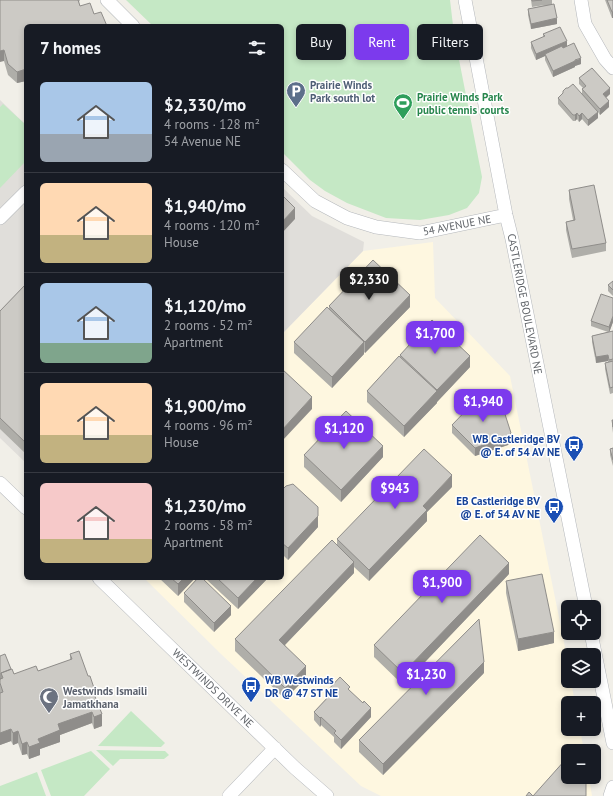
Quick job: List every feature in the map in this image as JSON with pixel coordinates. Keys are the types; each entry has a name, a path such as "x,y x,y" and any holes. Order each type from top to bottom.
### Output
{"street":[{"path":"107,0 131,24"},
{"name":"CASTLERIDGE BOULEVARD NE","path":"465,0 506,215 585,600"},
{"path":"581,0 585,24 605,59 613,68"},
{"name":"54 AVENUE NE","path":"284,172 315,201 347,218 376,227 420,233 506,215"},
{"path":"0,218 24,194"},
{"path":"0,483 24,506"},
{"name":"WESTWINDS DRIVE NE","path":"101,580 295,768 327,796"},
{"path":"592,640 613,743"},
{"path":"229,796 275,748"},
{"path":"610,796 613,787"}],"shaded area":[{"path":"0,100 24,123 24,461 0,438"},
{"path":"284,189 312,216 364,242 363,251 284,332"},
{"path":"433,242 435,298 510,376 561,627 561,640 564,640 565,648 561,648 561,688 572,688 574,696 561,696 561,736 581,736 583,744 561,744 561,784 590,784 592,796 381,796 361,786 221,654 146,580 284,580 284,332 363,251"}],"green space":[{"path":"126,0 450,0 453,24 417,24 417,60 459,60 482,177 479,193 467,208 449,215 420,220 386,218 347,203 325,191 310,180 284,154 284,24 151,24"},
{"path":"3,104 24,123 24,163 0,188 0,107"},
{"path":"131,711 165,743 161,747 98,746"},
{"path":"96,750 165,751 169,755 164,759 120,759 113,766"},
{"path":"91,751 110,769 84,796 51,796 41,770"},
{"path":"37,772 46,796 0,796 0,786"}],"building":[{"path":"0,0 78,0 80,6 90,3 94,14 101,12 106,24 24,24 24,70 17,72 8,64 4,50 0,51"},
{"path":"607,0 613,0 613,12 612,12"},
{"path":"554,4 557,18 531,24 528,9"},
{"path":"560,27 567,41 536,54 531,42 545,36 543,34"},
{"path":"574,43 581,58 553,71 545,54 562,46 563,48"},
{"path":"592,68 610,88 603,94 609,101 600,109 582,89 586,86 579,78"},
{"path":"573,84 598,112 588,120 582,113 579,116 577,113 573,115 558,98 566,88"},
{"path":"594,185 606,243 572,249 566,222 575,220 569,190"},
{"path":"284,197 295,208 284,220"},
{"path":"373,260 410,295 365,342 329,306"},
{"path":"613,281 613,290 608,285"},
{"path":"24,286 24,441 0,418 0,311"},
{"path":"601,294 613,298 613,316 609,327 591,321"},
{"path":"327,307 364,342 332,377 294,342"},
{"path":"432,320 470,356 437,390 400,355"},
{"path":"613,331 613,359 609,360 608,355 596,357 592,336"},
{"path":"399,356 437,391 404,426 367,391"},
{"path":"613,361 613,387 610,388 605,363"},
{"path":"284,371 312,397 284,428"},
{"path":"477,399 481,403 492,399 503,408 511,433 508,436 475,448 452,425"},
{"path":"346,411 383,446 341,490 304,455"},
{"path":"613,448 613,460 610,449"},
{"path":"424,449 452,475 423,506 427,510 369,570 337,539"},
{"path":"293,484 318,507 318,516 288,548 284,545 284,488"},
{"path":"480,535 509,563 403,673 374,645"},
{"path":"332,540 354,562 279,640 306,666 285,688 235,639"},
{"path":"542,574 554,632 518,639 506,581"},
{"path":"173,580 182,580 178,584"},
{"path":"196,580 204,580 231,606 214,623 184,593"},
{"path":"219,580 255,580 238,598"},
{"path":"479,619 484,662 383,764 359,740"},
{"name":"Westwinds Ismaili Jamatkhana","path":"79,651 88,676 90,676 94,688 92,689 102,714 94,717 92,712 58,724 60,730 38,739 40,743 29,747 27,742 22,744 18,731 13,733 11,729 0,733 0,693 3,692 0,683 0,679 3,678 1,673 12,669 14,674 36,666 38,671 72,659 70,654"},
{"path":"5,654 11,669 1,673 0,679 0,656"},
{"path":"340,677 350,687 348,689 363,703 364,701 371,708 341,740 334,733 336,731 314,712 331,694 327,691"},
{"path":"561,765 561,784 586,784 586,796 533,796"},
{"path":"529,792 533,796 526,796"}],"place":[{"name":"Prairie Winds Park south lot","path":"296,108"},
{"name":"Prairie Winds Park public tennis courts","path":"403,120"},
{"name":"WB Castleridge BV @ E. of 54 AV NE","path":"574,462"},
{"name":"EB Castleridge BV @ E. of 54 AV NE","path":"554,524"},
{"name":"WB Westwinds DR @ 47 ST NE","path":"251,703"},
{"name":"Westwinds Ismaili Jamatkhana","path":"49,714"}]}
